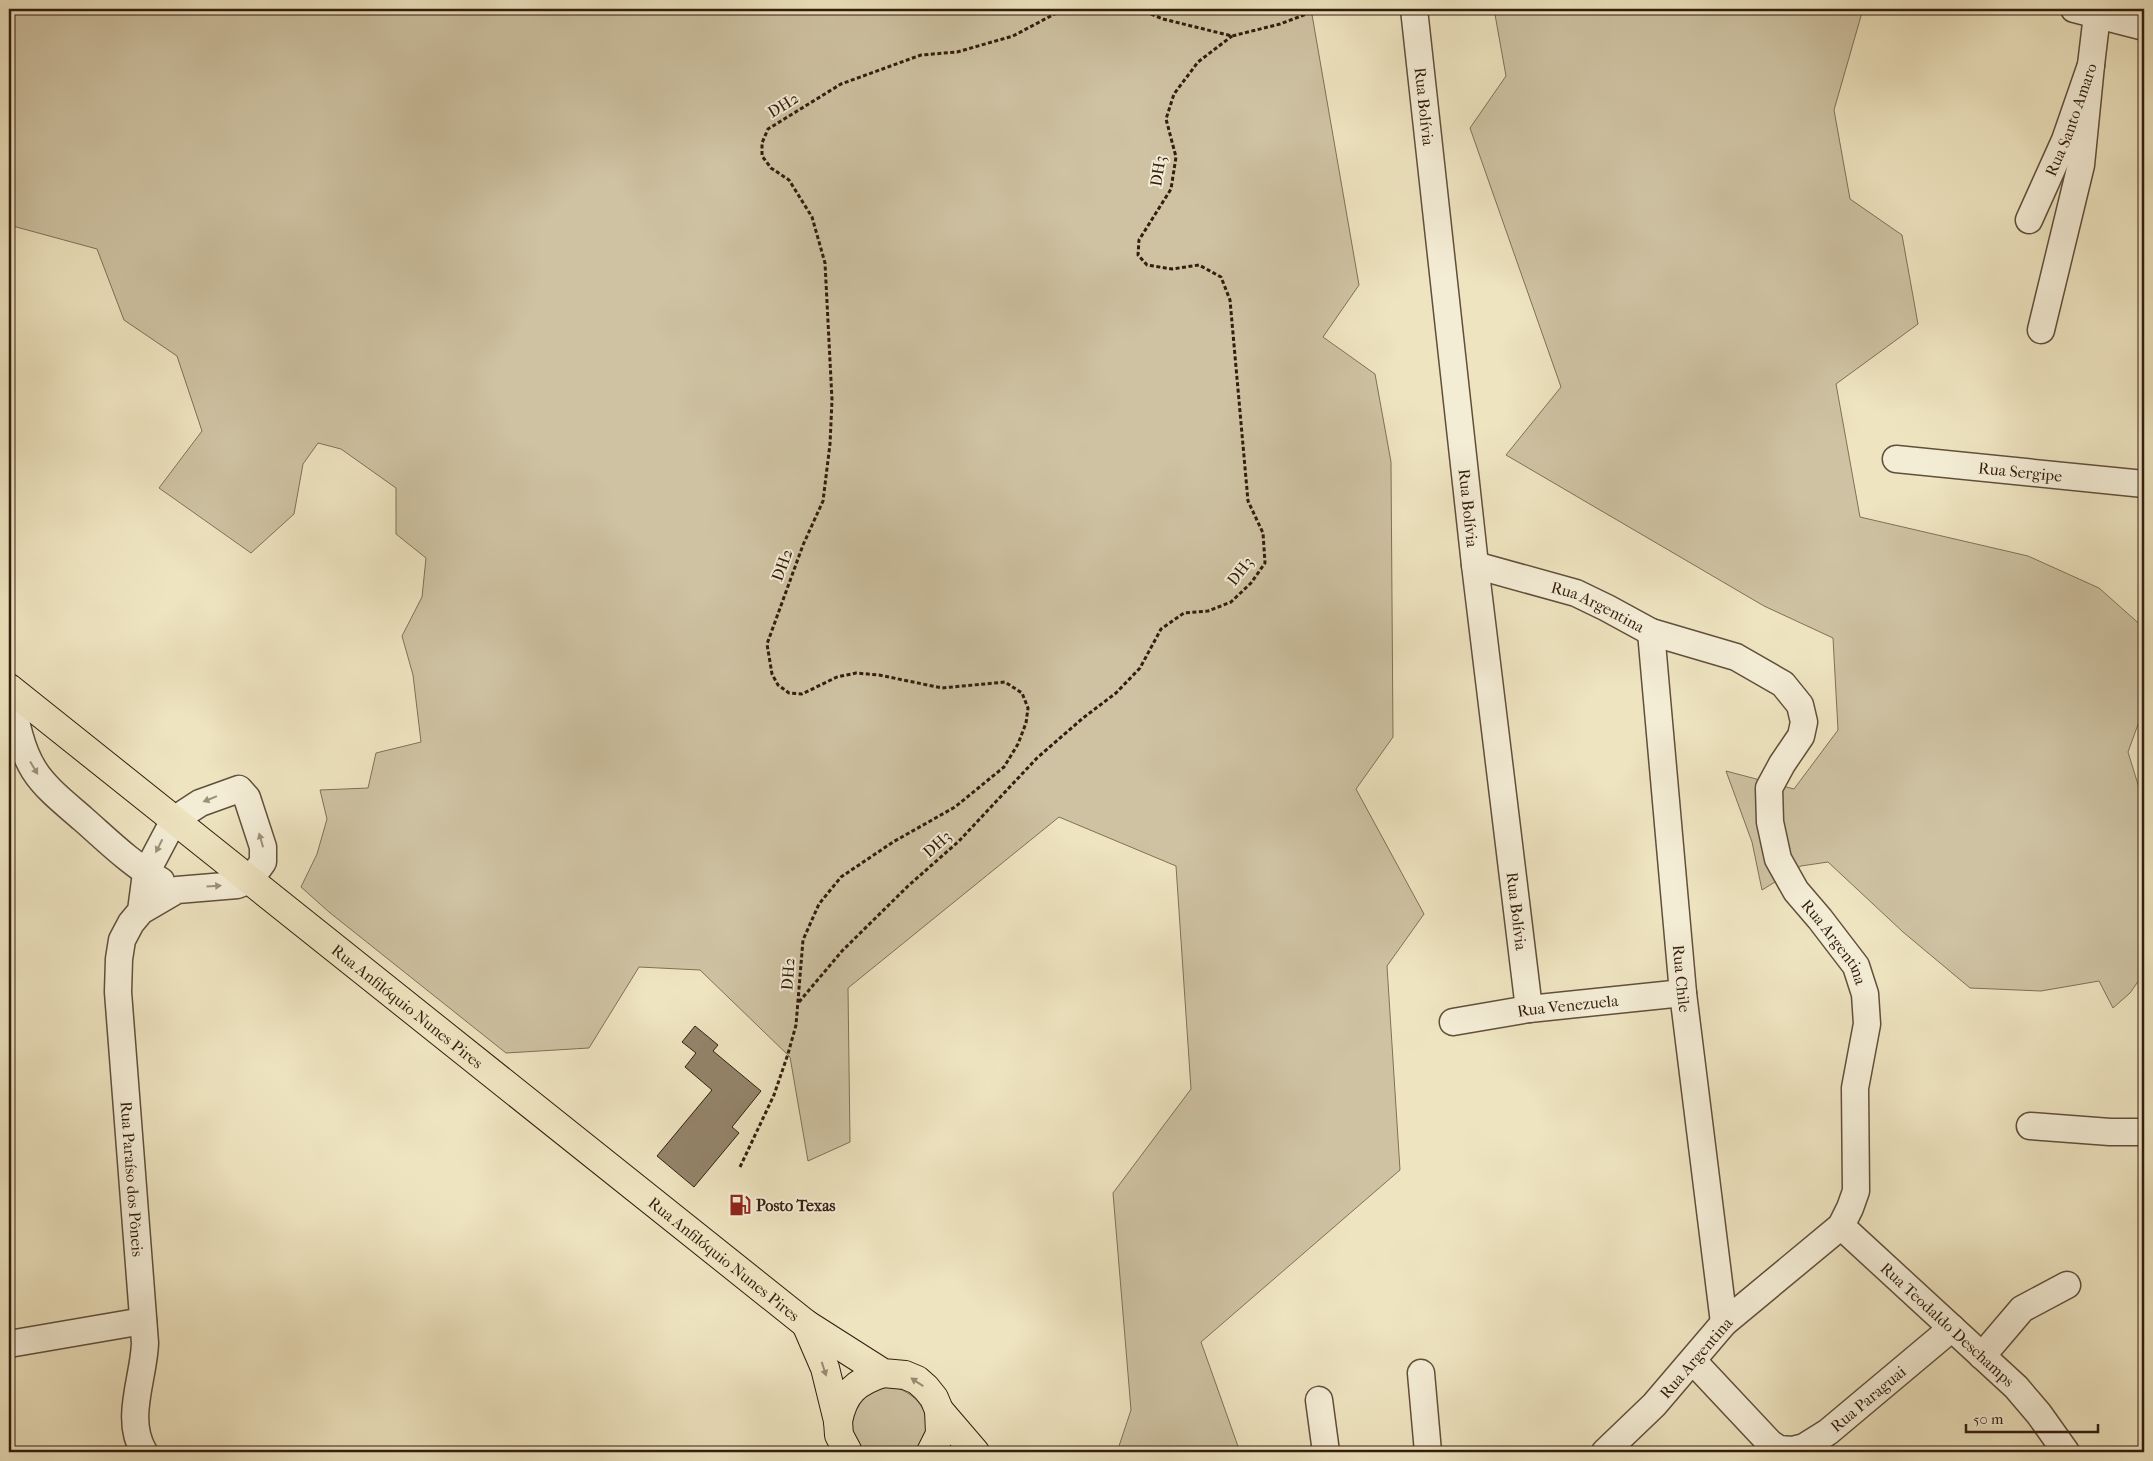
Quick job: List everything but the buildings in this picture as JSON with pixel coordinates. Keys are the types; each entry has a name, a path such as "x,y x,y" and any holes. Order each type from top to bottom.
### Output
{"main road":[{"name":"Rua Anfilóquio Nunes Pires","path":"9,688 806,1324 883,1373 905,1375 917,1380 930,1393 939,1410 975,1452"},
{"name":"Rua Anfilóquio Nunes Pires","path":"806,1324 825,1368 840,1440"},
{"path":"840,1440 841,1408 847,1396 856,1385 867,1378 883,1373"},
{"path":"931,1452 940,1434 939,1410"}],"street":[{"name":"Rua Bolívia","path":"1414,9 1474,565 1529,1009"},
{"path":"2086,12 2144,27"},
{"name":"Rua Santo Amaro","path":"2029,220 2065,140 2090,65 2086,12"},
{"path":"2040,330 2081,165 2090,65"},
{"name":"Rua Sergipe","path":"1896,459 2144,484"},
{"name":"Rua Argentina","path":"1474,565 1576,593 1651,632 1736,657 1783,684 1800,705 1804,722 1801,736 1782,764 1769,788 1770,822 1778,859 1796,891 1856,966 1865,994 1868,1024 1855,1088 1856,1191 1850,1208 1840,1226 1724,1323 1654,1405 1605,1452"},
{"name":"Rua Chile","path":"1651,632 1683,993 1724,1323"},
{"path":"9,688 18,734 34,770 55,794 146,873 177,890"},
{"path":"174,820 200,803 239,790 247,798 263,847 263,862 250,880"},
{"name":"Rua Paraíso dos Pôneis","path":"144,1452 140,1446 135,1426 136,1402 144,1355 143,1321 118,992 119,960 122,940 141,911 146,873 174,820"},
{"name":"Rua Paraíso dos Pôneis","path":"141,911 177,890 237,885 250,880"},
{"name":"Rua Venezuela","path":"1453,1022 1529,1009 1683,993"},
{"path":"2030,1126 2110,1132 2144,1132"},
{"name":"Rua Teodaldo Deschamps","path":"1840,1226 2016,1387 2039,1414 2066,1452"},
{"path":"1982,1356 2022,1309 2067,1285"},
{"path":"9,1344 143,1321"},
{"name":"Rua Paraguai","path":"1693,1361 1770,1443 1779,1449 1792,1450 1804,1447 1828,1432 1952,1328"},
{"path":"1421,1373 1428,1452"},
{"path":"1319,1400 1326,1452"}],"path":[{"name":"DH2","path":"740,1166 774,1096 796,1025 803,940 819,904 842,876 893,842 955,808 1004,767 1018,744 1026,723 1028,708 1022,693 1005,682 942,688 879,674 856,673 837,677 802,694 789,693 778,685 772,674 767,644 803,545 823,501 830,444 832,400 825,262 812,217 789,180 771,168 762,156 762,143 768,129 841,84 921,55 957,52 1013,36 1064,9"},
{"path":"1139,9 1163,19 1232,36 1280,24 1320,9"},
{"name":"DH3","path":"799,1002 842,951 908,886 960,841 1037,758 1116,693 1140,668 1161,629 1184,613 1208,611 1231,602 1251,583 1265,563 1263,533 1248,501 1230,300 1221,277 1199,265 1172,269 1147,265 1138,256 1139,240 1172,189 1176,157 1166,119 1174,94 1198,62 1232,36"}],"shaded area":[{"path":"9,9 1311,9 1359,285 1323,337 1375,374 1391,462 1393,737 1356,789 1424,914 1387,966 1400,1170 1201,1342 1240,1452 1117,1452 1131,1410 1113,1193 1191,1089 1176,866 1059,817 848,988 850,1142 808,1161 790,1057 700,970 639,967 589,1048 506,1053 329,912 301,887 317,854 327,819 320,790 368,788 376,753 421,742 413,675 402,636 422,597 426,558 396,534 396,488 341,449 318,443 303,464 294,514 251,553 159,488 202,431 177,356 124,320 97,249 9,225"},
{"path":"1494,9 1863,9 1834,110 1850,199 1902,235 1918,324 1836,384 1860,517 2028,556 2099,588 2144,628 2144,708 2128,752 2144,804 2144,973 2130,993 2113,1008 2099,981 2041,991 1970,988 1903,932 1828,862 1801,866 1762,890 1752,842 1726,771 1794,789 1838,730 1833,638 1764,606 1506,455 1561,387 1470,128 1506,76"},
{"path":"887,1386 900,1389 910,1395 919,1403 924,1412 927,1422 925,1433 920,1443 911,1452 865,1452 852,1431 853,1415 860,1401 873,1390"}],"place":[{"name":"Posto Texas","path":"740,1205"}]}
